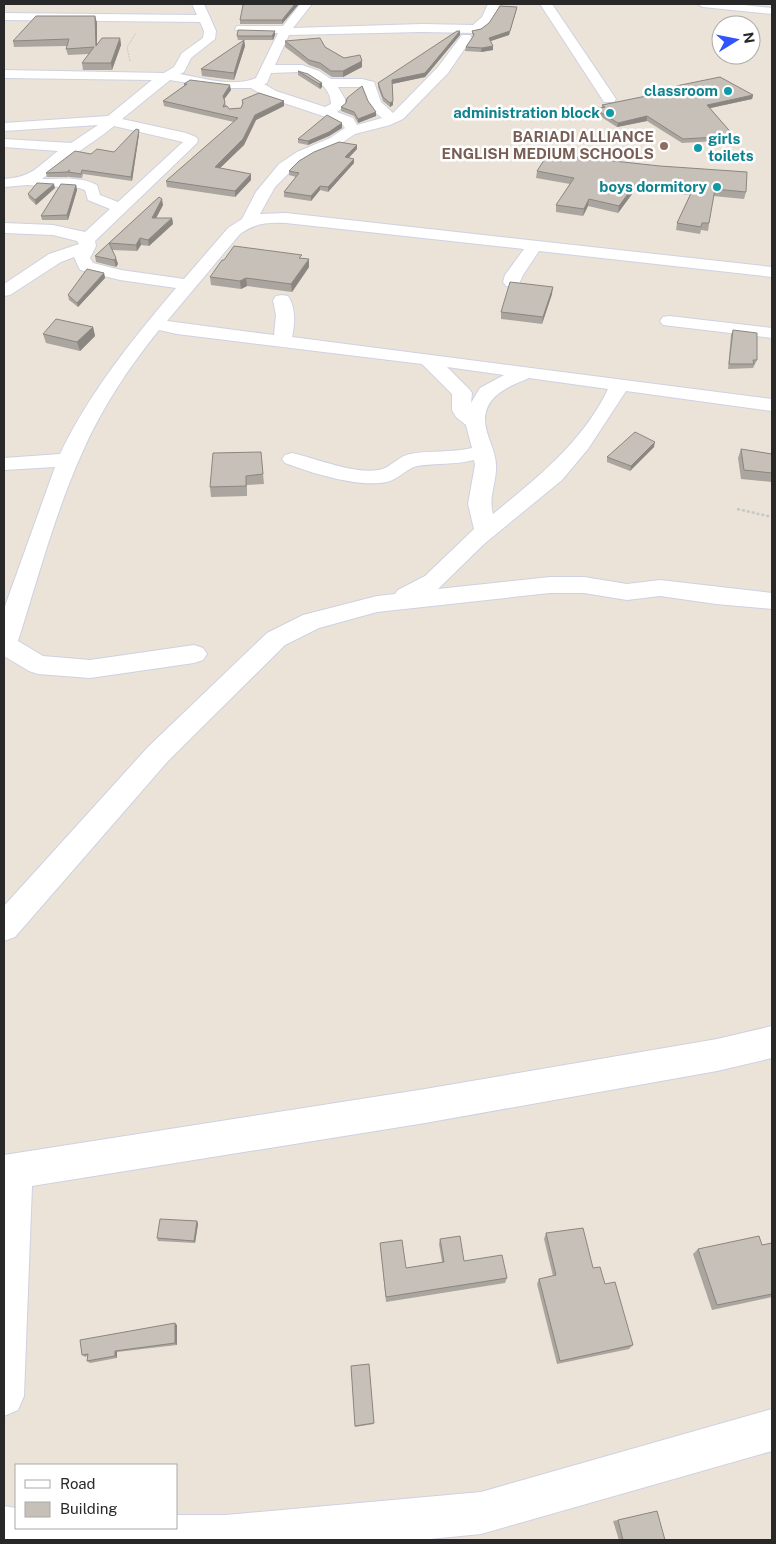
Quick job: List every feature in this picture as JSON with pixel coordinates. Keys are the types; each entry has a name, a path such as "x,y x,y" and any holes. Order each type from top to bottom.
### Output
{"street":[{"path":"27,181 112,121 148,89 180,69 186,56 209,39 210,31 198,4"},
{"path":"4,74 169,76 225,84 251,84 262,80 275,48 285,31 306,4"},
{"path":"241,29 285,31 422,28 476,29 490,15 494,4"},
{"path":"546,4 609,99"},
{"path":"703,4 772,11"},
{"path":"4,16 204,19"},
{"path":"350,130 393,119 432,83 466,38"},
{"path":"266,70 303,69 312,72 335,91 338,102 333,109 326,112"},
{"path":"327,83 362,83 369,85 374,102 380,110 393,119"},
{"path":"232,100 251,84"},
{"path":"250,220 254,205 273,180 286,168 301,156 346,136 352,128 348,122 326,112 270,94 251,84"},
{"path":"4,127 112,121 132,127 181,136 190,140 186,148 156,173 87,243 55,258 4,291"},
{"path":"4,143 75,148"},
{"path":"4,183 27,181 40,185 66,183 88,186 92,188 93,197 120,208"},
{"path":"194,654 90,669 38,665 4,644 9,611 68,460 88,419 137,344 234,232 250,220 266,217 286,218 772,272"},
{"path":"4,228 53,230 83,237 87,243"},
{"path":"87,243 82,258 86,266 120,275 188,285"},
{"path":"512,282 514,275 535,246"},
{"path":"282,300 286,311 286,326 282,341"},
{"path":"669,321 772,333"},
{"path":"154,324 178,330 427,359 772,405"},
{"path":"427,359 462,393 460,407 476,423"},
{"path":"486,532 479,504 486,465 476,423 478,408 487,392 503,382 528,372"},
{"path":"393,602 433,582 455,558 554,475 576,451 614,396 620,384"},
{"path":"292,459 309,465 372,478 390,474 405,462 411,460 452,459 482,452"},
{"path":"4,464 68,460"},
{"path":"4,926 158,754 276,639 312,621 355,608 393,602 559,585 584,585 621,592 660,588 761,600 772,617"},
{"path":"4,1396 9,1172 425,1106 717,1055 772,1042"},
{"path":"4,1528 98,1537 226,1537 415,1529 481,1513 772,1430"}],"path":[{"path":"139,75 131,63 127,47 142,19"},
{"path":"738,509 772,517"}],"building":[{"path":"295,4 282,20 240,20 243,5"},
{"path":"500,6 517,7 510,31 489,38 493,46 482,48 466,47 474,35 472,31 481,29 489,23"},
{"path":"36,16 95,16 96,46 102,38 120,38 111,63 82,63 94,47 66,49 69,39 13,41"},
{"path":"238,30 275,31 272,36 237,36"},
{"path":"457,31 460,31 425,73 392,80 393,101 390,103 383,97 378,83"},
{"path":"320,38 325,47 344,58 360,55 362,61 343,71 331,71 320,63 309,60 285,41"},
{"path":"244,40 234,73 201,69"},
{"path":"298,71 308,74 322,83 319,84"},
{"path":"720,77 753,95 707,105 734,136 683,139 647,116 618,123 595,109 605,107 602,105 681,89 676,86"},
{"path":"190,80 230,85 223,96 225,102 223,107 227,106 229,109 241,108 242,100 259,93 284,101 255,115 243,139 215,167 251,174 235,191 166,181 238,118 163,101"},
{"path":"362,86 368,101 376,112 358,119 354,112 341,107 346,103 347,98"},
{"path":"327,115 342,123 329,132 308,141 298,139"},
{"path":"136,129 139,130 131,177 82,170 81,174 68,172 70,170 67,172 46,173 75,151 91,154 97,149 114,152"},
{"path":"339,142 357,145 345,157 354,159 328,187 320,186 311,196 284,192 299,173 289,171 299,161 314,152"},
{"path":"548,154 660,166 747,172 746,192 715,189 709,223 702,223 701,227 677,223 693,189 636,183 619,206 589,199 584,209 556,205 574,178 537,171"},
{"path":"37,183 54,184 35,200 28,194"},
{"path":"61,184 76,185 67,215 41,216"},
{"path":"159,197 162,199 152,218 172,218 148,240 140,238 136,245 109,243"},
{"path":"109,243 116,258 114,260 95,256"},
{"path":"234,246 302,255 299,258 309,259 291,284 246,278 240,281 210,277"},
{"path":"87,269 104,273 77,303 68,295"},
{"path":"510,282 553,287 543,317 501,312"},
{"path":"56,319 93,327 77,342 43,334"},
{"path":"733,330 757,333 757,360 753,360 754,364 729,364"},
{"path":"635,432 655,442 631,466 607,457"},
{"path":"741,449 772,454 772,473 744,470"},
{"path":"261,452 263,474 246,476 246,486 210,487 213,453"},
{"path":"160,1219 197,1221 194,1241 157,1238"},
{"path":"583,1228 593,1268 600,1267 605,1284 615,1282 633,1345 560,1361 539,1279 556,1275 546,1233"},
{"path":"460,1236 464,1261 502,1255 507,1278 386,1297 380,1243 402,1240 406,1268 444,1262 440,1239"},
{"path":"759,1236 762,1245 772,1243 772,1294 717,1305 698,1249"},
{"path":"175,1323 175,1343 115,1351 115,1356 87,1361 88,1354 82,1355 80,1340"},
{"path":"369,1364 374,1423 355,1426 351,1366"},
{"path":"657,1511 665,1540 623,1540 618,1520"}],"place":[{"name":"classroom","path":"728,91"},
{"name":"administration block","path":"610,113"},
{"name":"BARIADI ALLIANCE ENGLISH MEDIUM SCHOOLS","path":"664,146"},
{"name":"girls toilets","path":"698,148"},
{"name":"boys dormitory","path":"717,187"}]}
